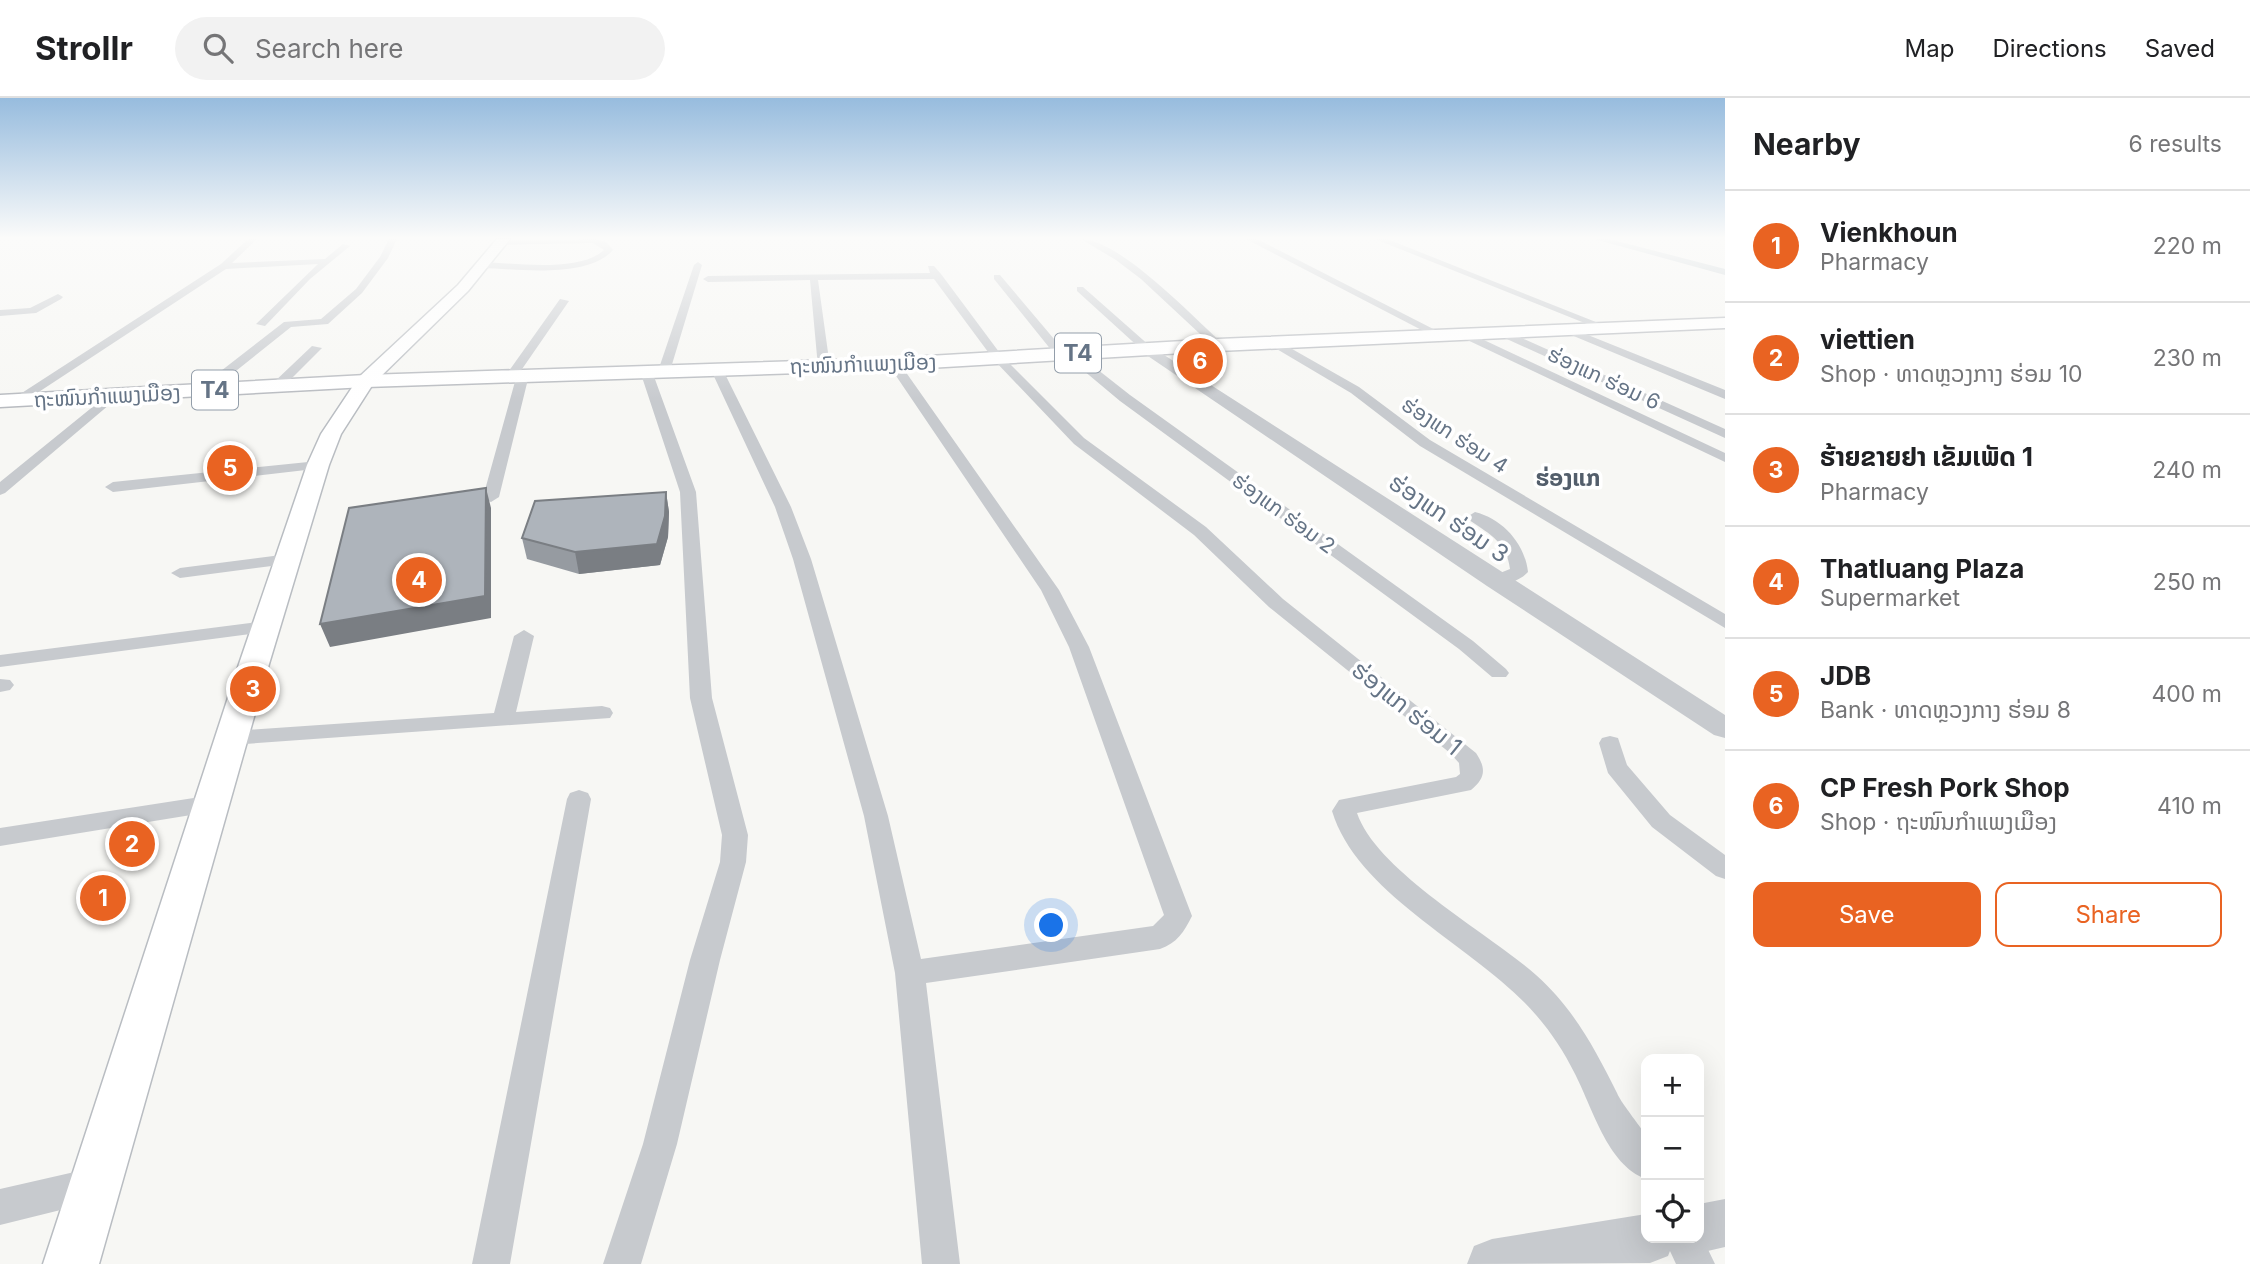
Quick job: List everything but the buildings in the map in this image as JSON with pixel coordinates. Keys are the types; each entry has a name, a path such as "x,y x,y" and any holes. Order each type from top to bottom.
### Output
{"main road":[{"path":"71,1264 231,738 318,465 331,435 357,394 458,293"},
{"name":"ຖະໜົນກຳແພງເມືອງ","path":"8,401 276,387 357,394 430,379 894,364 1218,345 1725,323"},
{"path":"357,394 391,390 430,379"}],"street":[{"path":"8,401 178,293"},
{"path":"291,293 261,324 324,322 355,293"},
{"path":"622,1264 660,1144 705,960 733,862 734,835 701,698 688,492 655,371 686,293"},
{"path":"815,293 824,367"},
{"path":"950,293 998,358"},
{"name":"ຮ່ອງແກ ຮ່ອມ 2","path":"1011,293 1065,354 1466,645 1499,673"},
{"path":"1085,293 1147,349"},
{"path":"1162,293 1218,345"},
{"path":"1357,293 1441,336"},
{"path":"1518,293 1606,328"},
{"path":"1,313 32,312 58,297"},
{"path":"1,313 31,298"},
{"path":"491,497 517,375 564,300"},
{"path":"203,391 288,324"},
{"path":"1567,330 1725,395"},
{"path":"1502,333 1725,433"},
{"name":"ຮ່ອງແກ ຮ່ອມ 6","path":"1465,335 1725,458"},
{"name":"ຮ່ອງແກ ຮ່ອມ 4","path":"1274,343 1354,390 1425,443 1725,622"},
{"path":"276,387 316,348"},
{"name":"ຮ່ອງແກ ຮ່ອມ 3","path":"1147,349 1496,581 1725,728"},
{"name":"ຮ່ອງແກ ຮ່ອມ 1","path":"998,358 1079,441 1200,531 1276,603 1471,761 1474,769 1471,778 1463,784 1348,806 1344,811 1346,826 1364,849 1437,916 1521,980 1561,1022 1584,1057 1612,1119 1641,1156"},
{"path":"894,364 1055,602 1079,647 1178,916 1171,928 1160,937 910,973"},
{"path":"717,370 783,507 802,559 876,816 910,973 941,1264"},
{"path":"0,490 111,396"},
{"path":"113,487 318,465"},
{"path":"1475,517 1508,538 1518,555 1519,572 1496,581"},
{"path":"180,573 289,559"},
{"path":"0,661 266,627"},
{"path":"503,720 524,636"},
{"path":"231,738 602,713"},
{"path":"1610,743 1616,767 1661,821 1725,869"},
{"path":"491,1264 579,799"},
{"path":"0,837 213,804"},
{"path":"0,1208 94,1186"},
{"path":"1492,1264 1641,1239"}],"place":[{"name":"CP Fresh Pork Shop","path":"1200,361"},
{"name":"JDB","path":"230,468"},
{"name":"Thatluang Plaza","path":"419,580"},
{"name":"ຮ້າຍຂາຍຢາ ເຂັມເພັດ 1","path":"253,689"},
{"name":"viettien","path":"132,844"},
{"name":"Vienkhoun","path":"103,898"}],"district":[{"name":"ຮ່ອງແກ","path":"1568,478"}]}
